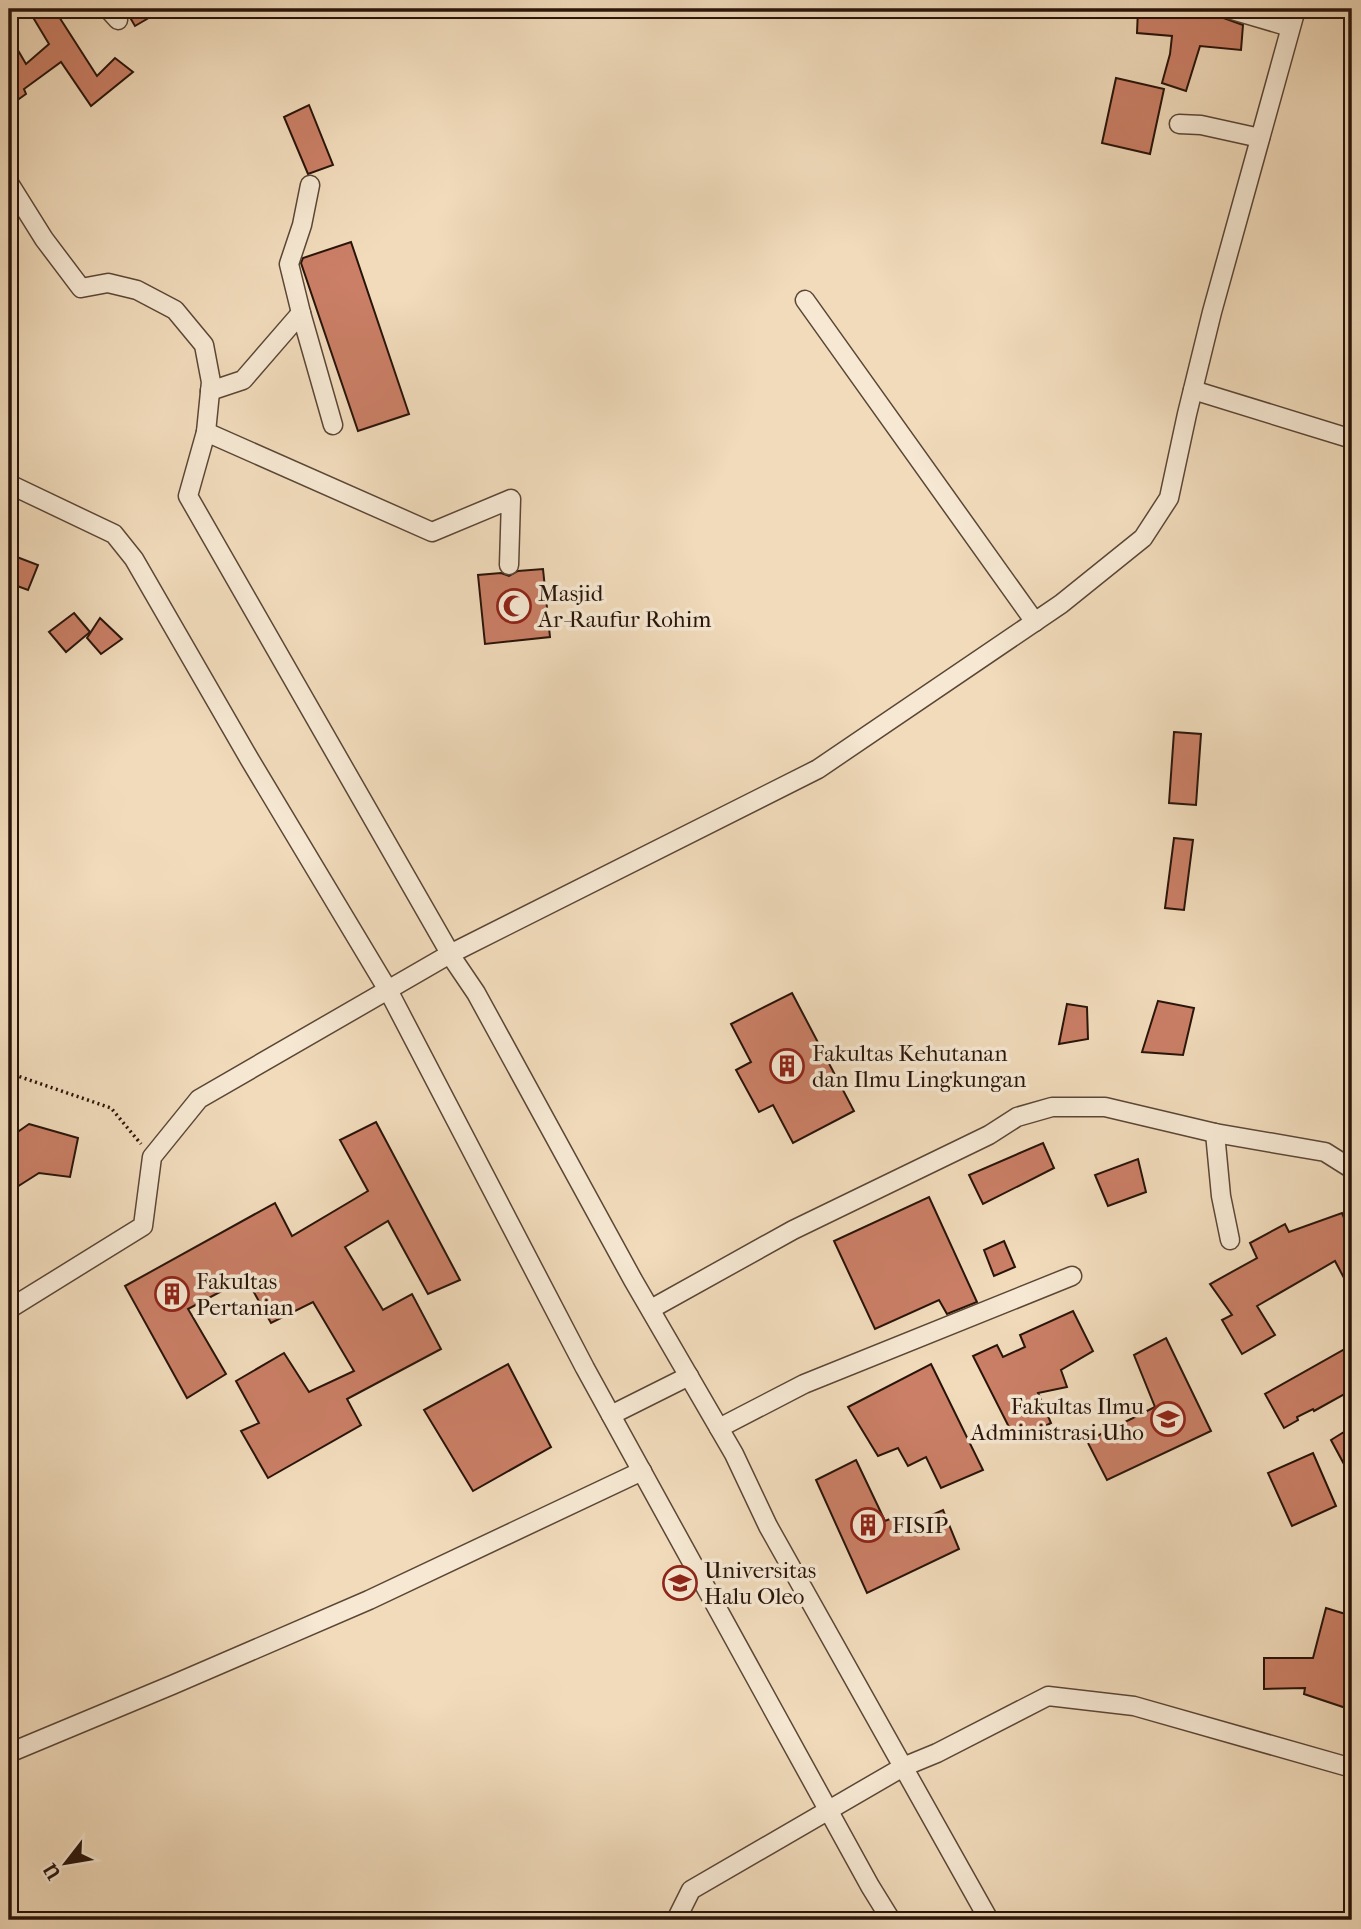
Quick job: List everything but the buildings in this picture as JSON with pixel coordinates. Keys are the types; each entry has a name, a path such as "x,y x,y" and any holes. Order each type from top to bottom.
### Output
{"lane":[{"path":"1228,9 1290,27"},
{"path":"9,1309 143,1226 152,1157 199,1099 450,954 818,769 1061,604 1143,538 1170,498 1212,312 1296,9"},
{"path":"1179,124 1201,125 1260,138"},
{"path":"9,183 44,239 81,288 108,283 137,290 175,310 204,345 211,382 206,432 188,496 450,954 475,993 650,1309 734,1454 768,1526 989,1920"},
{"path":"310,185 302,225 289,264 333,425"},
{"path":"805,300 1035,622"},
{"path":"209,391 243,380 301,313"},
{"path":"1193,390 1352,439"},
{"path":"206,432 432,531 511,499 509,565"},
{"path":"9,484 114,534 134,559 250,760 388,990 611,1415 891,1920"},
{"path":"650,1309 793,1230 989,1135 1017,1117 1052,1107 1105,1107 1215,1133 1352,1158"},
{"path":"1215,1133 1221,1196 1230,1240"},
{"path":"1325,1152 1352,1169"},
{"path":"719,1428 804,1384 1072,1276"},
{"path":"611,1415 689,1376"},
{"path":"9,1753 369,1600 642,1471"},
{"path":"676,1920 691,1890 903,1767 937,1753 1048,1696 1134,1706 1352,1768"}],"path":[{"path":"9,1073 111,1108 152,1157"}],"place":[{"name":"Masjid Ar-Raufur Rohim","path":"514,606"},
{"name":"Fakultas Kehutanan dan Ilmu Lingkungan","path":"787,1066"},
{"name":"Fakultas Pertanian","path":"172,1294"},
{"name":"Fakultas Ilmu Administrasi Uho","path":"1168,1419"},
{"name":"FISIP","path":"868,1525"},
{"name":"Universitas Halu Oleo","path":"680,1583"}]}
